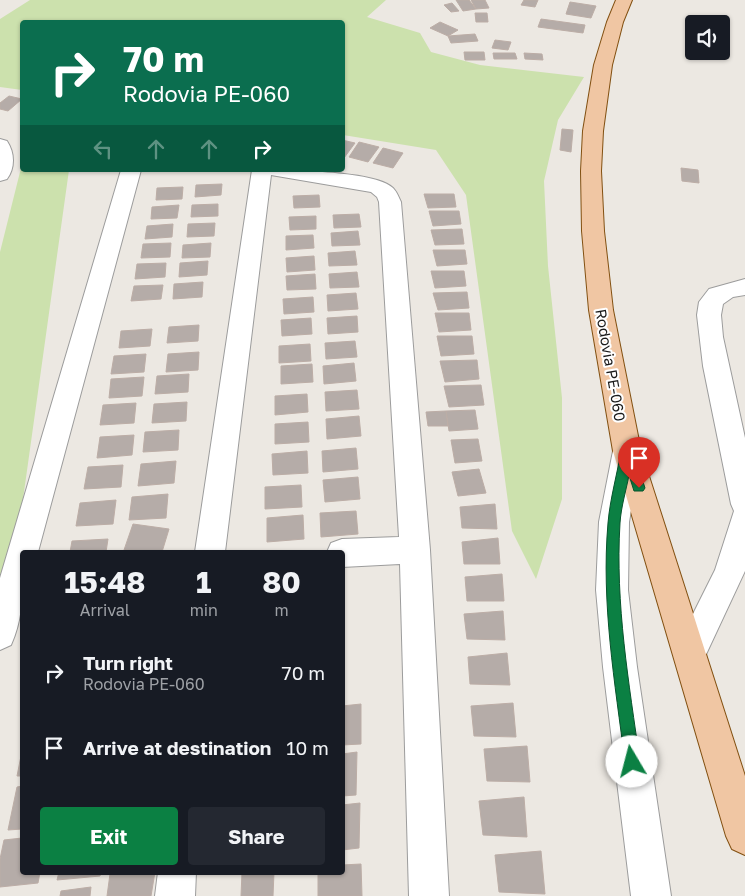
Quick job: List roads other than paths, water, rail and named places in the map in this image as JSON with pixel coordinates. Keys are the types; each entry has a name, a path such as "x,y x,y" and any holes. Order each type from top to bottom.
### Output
{"main road":[{"name":"Rodovia PE-060","path":"624,0 615,22 603,65 594,131 591,171 593,231 601,310 627,451 745,836"}],"street":[{"path":"0,145 4,162 0,175"},
{"path":"24,550 130,172"},
{"path":"210,550 262,172"},
{"path":"287,172 369,185 380,189 388,196 393,224 398,333 415,550 429,896"},
{"path":"745,287 730,290 716,296 708,310 715,363 745,504"},
{"path":"627,451 614,522 612,590 620,666 651,896"},
{"path":"690,652 733,562 742,536 745,519"},
{"path":"345,553 415,550"},
{"path":"0,634 20,564"},
{"path":"175,896 177,875"}]}
